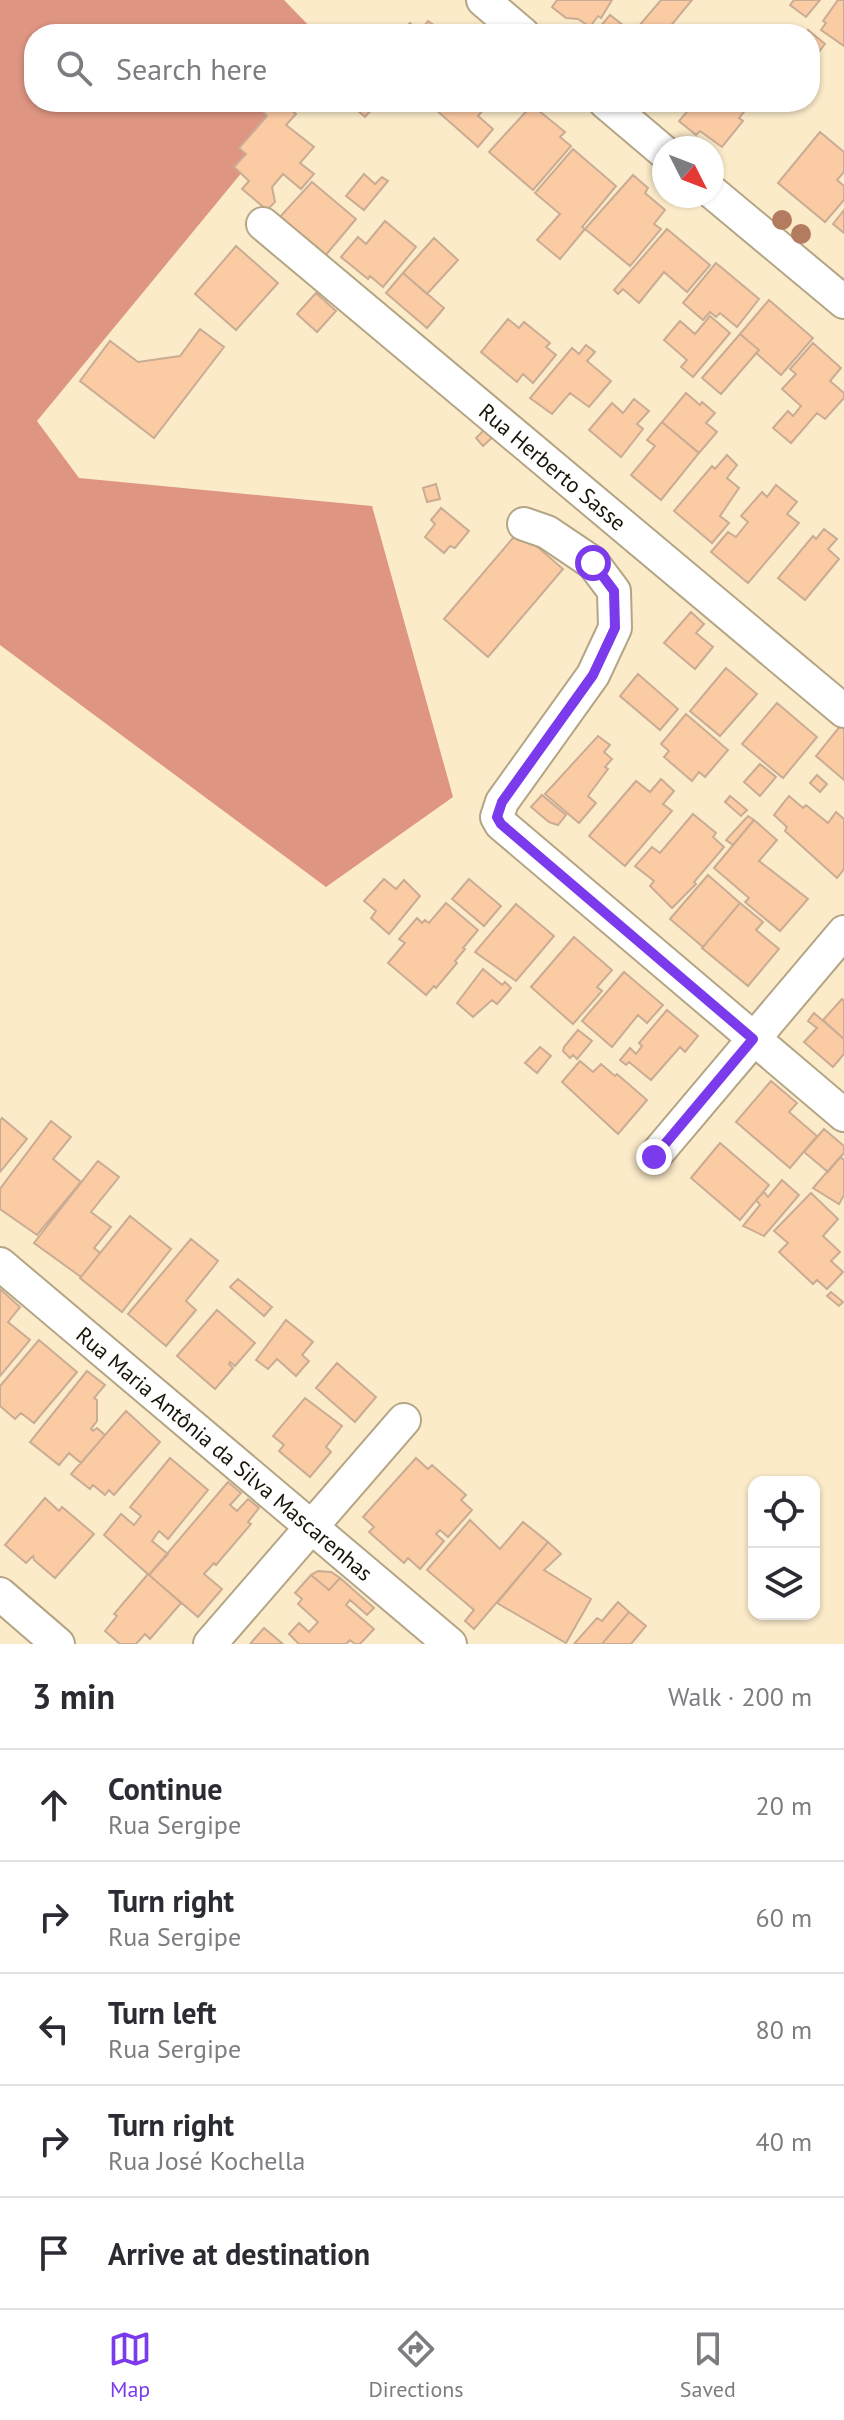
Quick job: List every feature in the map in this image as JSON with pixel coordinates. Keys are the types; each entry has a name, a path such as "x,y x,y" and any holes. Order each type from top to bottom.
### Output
{"street":[{"path":"485,1 511,24"},
{"path":"617,112 652,142"},
{"path":"724,202 844,302"},
{"name":"Rua Herberto Sasse","path":"263,224 844,711"},
{"path":"524,524 547,532 593,563 614,591 615,628 593,675 502,802 497,817 501,824 844,1115"},
{"path":"654,1157 844,932"},
{"name":"Rua Maria Antônia da Silva Mascarenhas","path":"0,1264 450,1644"},
{"path":"210,1644 404,1420"},
{"path":"0,1594 58,1644"}],"shaded area":[{"path":"0,0 284,0 307,24 24,24 24,112 292,112 37,421 79,478 372,506 453,797 326,887 0,645"}],"building":[{"path":"557,0 612,0 601,18 598,16 592,24 566,18 552,7"},
{"path":"661,0 692,0 672,24 641,24"},
{"path":"794,0 820,0 806,17 790,5"},
{"path":"838,0 844,0 844,46 821,30 826,23 823,21"},
{"path":"610,15 622,24 602,24"},
{"path":"263,112 296,114 286,125 314,147 300,163 314,174 301,189 283,174 272,187 275,202 267,210 242,189 249,181 234,167 246,154 239,148 267,116"},
{"path":"438,112 481,112 478,116 493,129 478,147"},
{"path":"526,112 541,112 565,132 560,137 571,146 533,190 489,152"},
{"path":"687,112 744,112 739,118 743,121 724,145 724,136 707,136 700,131 696,135 679,121"},
{"path":"820,132 844,152 844,172 837,180 844,186 844,200 825,222 778,183"},
{"path":"573,149 616,186 560,259 537,240 560,214 535,193"},
{"path":"364,174 375,184 382,177 388,181 364,210 346,196"},
{"path":"633,175 648,188 645,193 652,199 652,208 665,210 654,224 661,229 630,266 585,229"},
{"path":"312,182 356,219 325,256 277,220"},
{"path":"844,210 844,233 833,224"},
{"path":"385,221 416,247 383,287 341,257 358,237 366,244"},
{"path":"667,229 710,265 687,292 664,272 639,303 623,289 618,294 614,290"},
{"path":"434,238 458,260 427,294 403,273"},
{"path":"236,246 278,283 236,330 195,294"},
{"path":"716,263 759,299 737,327 720,313 716,317 710,312 703,320 683,303"},
{"path":"403,273 444,308 427,328 386,293"},
{"path":"316,293 336,311 317,332 297,314"},
{"path":"769,300 813,338 781,375 740,334"},
{"path":"710,316 730,333 693,377 681,367 687,360 664,340 680,321 695,334"},
{"path":"508,319 519,328 524,322 550,343 546,347 556,355 533,383 523,374 517,382 481,352"},
{"path":"200,329 224,347 154,438 80,381 110,341 138,362 180,356"},
{"path":"740,334 759,350 721,394 702,378"},
{"path":"813,343 841,368 830,381 844,393 844,398 825,419 817,413 791,443 773,428 788,411 793,416 801,406 782,389 796,374 790,369"},
{"path":"586,345 595,352 587,361 611,381 589,407 570,393 552,414 530,398 572,348 579,354"},
{"path":"686,393 715,413 706,423 717,432 699,453 662,422"},
{"path":"634,399 649,411 637,424 643,429 621,457 589,430 612,403 623,413"},
{"path":"662,422 699,453 661,500 631,475 655,446 647,440"},
{"path":"488,426 496,434 483,446 476,438"},
{"path":"727,455 737,465 727,478 739,488 720,516 729,523 712,543 674,511 712,466 715,469"},
{"path":"436,484 440,499 427,502 423,488"},
{"path":"776,485 797,502 787,514 799,523 748,583 711,552 728,532 736,537 748,522 741,516 762,492 767,497"},
{"path":"441,508 469,531 455,548 450,546 444,553 425,537 435,524 431,520"},
{"path":"824,529 837,539 828,549 839,559 805,600 778,578 813,536 816,539"},
{"path":"519,531 563,569 488,657 444,619"},
{"path":"691,612 704,624 696,633 713,647 695,669 664,643"},
{"path":"726,668 757,694 720,736 690,711"},
{"path":"638,674 678,709 660,730 620,696"},
{"path":"777,703 817,737 783,778 742,744"},
{"path":"686,714 728,750 705,777 699,772 692,781 664,757 669,751 661,744"},
{"path":"841,725 844,728 844,780 816,756"},
{"path":"598,736 610,745 604,752 612,759 588,796 596,803 579,823 545,794"},
{"path":"760,764 776,777 760,796 744,782"},
{"path":"817,775 827,784 820,792 810,783"},
{"path":"661,779 674,791 663,804 672,811 625,866 589,836 636,781 650,792"},
{"path":"542,795 566,815 558,825 549,822 531,807"},
{"path":"730,796 747,810 741,816 725,802"},
{"path":"789,796 828,823 836,812 844,819 844,869 837,878 785,831 787,827 774,815"},
{"path":"693,814 716,833 713,837 724,847 694,882 696,884 672,908 650,886 654,881 635,866 652,847 660,853"},
{"path":"748,816 754,820 733,845 726,840"},
{"path":"754,820 777,840 759,861 808,899 780,931 745,902 749,898 714,868"},
{"path":"708,875 740,903 703,947 670,919"},
{"path":"384,879 396,889 404,880 420,896 389,934 371,918 376,911 364,901"},
{"path":"469,879 501,906 484,926 452,899"},
{"path":"446,903 478,930 463,948 455,961 457,963 426,995 388,963 405,943 399,939 417,918 422,923 425,920 429,923"},
{"path":"740,903 763,922 756,930 779,949 748,986 702,948"},
{"path":"516,904 554,936 516,981 475,952"},
{"path":"574,937 612,970 597,987 602,991 573,1024 531,987"},
{"path":"483,969 502,985 505,982 511,988 497,1004 492,1000 473,1017 457,1003"},
{"path":"624,972 663,1005 647,1023 638,1015 612,1047 582,1021"},
{"path":"842,999 844,1001 844,1039 823,1020"},
{"path":"667,1010 698,1036 685,1052 680,1047 651,1080 629,1062 626,1065 620,1060 630,1048 636,1054 642,1046 639,1043"},
{"path":"814,1013 844,1039 844,1054 833,1067 804,1042 817,1028 808,1021"},
{"path":"578,1030 592,1041 577,1059 573,1055 570,1058 563,1051 564,1047"},
{"path":"540,1047 551,1056 537,1073 525,1063"},
{"path":"580,1061 593,1072 601,1064 647,1100 618,1134 562,1082"},
{"path":"771,1081 797,1103 789,1112 817,1136 790,1168 736,1122"},
{"path":"2,1118 27,1139 0,1172 0,1121"},
{"path":"51,1121 71,1137 53,1159 81,1182 37,1235 0,1209 0,1189"},
{"path":"824,1129 844,1146 844,1153 828,1172 804,1152"},
{"path":"720,1143 769,1185 740,1220 691,1178"},
{"path":"840,1157 844,1160 844,1195 839,1204 813,1188"},
{"path":"98,1161 119,1177 91,1212 111,1227 94,1248 100,1253 81,1277 34,1243"},
{"path":"782,1180 799,1195 764,1236 743,1226 760,1205 756,1200 764,1192 768,1197"},
{"path":"811,1193 838,1219 823,1236 840,1252 831,1261 843,1272 827,1289 817,1280 813,1284 779,1252 788,1243 774,1231"},
{"path":"130,1216 171,1249 122,1312 80,1278"},
{"path":"191,1239 218,1261 186,1301 196,1310 166,1346 128,1314"},
{"path":"238,1279 272,1307 264,1316 230,1287"},
{"path":"0,1289 20,1307 8,1322 30,1340 0,1376"},
{"path":"831,1292 843,1302 839,1306 827,1296"},
{"path":"217,1310 255,1343 235,1366 230,1362 233,1368 215,1389 177,1356"},
{"path":"286,1320 313,1342 302,1355 309,1361 296,1376 277,1359 268,1369 256,1360"},
{"path":"39,1340 77,1372 34,1423 21,1413 15,1419 0,1406 0,1386"},
{"path":"337,1363 376,1397 355,1422 316,1388"},
{"path":"87,1371 105,1385 94,1398 97,1400 97,1421 91,1429 97,1428 105,1435 81,1463 69,1453 59,1465 30,1442"},
{"path":"305,1398 342,1426 326,1447 331,1452 310,1477 279,1451 284,1445 273,1436"},
{"path":"126,1411 160,1442 114,1495 109,1490 105,1495 93,1485 90,1489 71,1474"},
{"path":"170,1458 208,1490 168,1539 159,1531 152,1541 168,1554 149,1575 104,1535 121,1514 134,1525 141,1516 130,1507"},
{"path":"416,1458 428,1469 432,1465 466,1495 461,1500 472,1510 448,1537 440,1530 436,1534 444,1541 420,1569 408,1558 404,1563 369,1532 374,1527 363,1517"},
{"path":"228,1482 241,1493 230,1505 237,1511 248,1499 259,1508 248,1522 251,1524 216,1565 214,1563 204,1574 222,1589 198,1617 149,1575"},
{"path":"45,1498 59,1511 62,1507 94,1534 55,1578 33,1556 26,1563 5,1545"},
{"path":"470,1520 500,1549 523,1522 548,1542 474,1629 465,1621 474,1610 427,1570"},
{"path":"548,1542 561,1554 544,1570 591,1599 566,1643 497,1603"},
{"path":"318,1571 331,1572 340,1578 329,1590 311,1575"},
{"path":"148,1574 181,1603 150,1639 145,1634 136,1644 120,1644 105,1631 117,1616 114,1614"},
{"path":"311,1575 329,1590 340,1578 374,1608 367,1615 350,1600 346,1605 374,1629 360,1644 350,1640 346,1644 299,1644 289,1634 299,1623 309,1632 318,1622 298,1604 302,1599 295,1593"},
{"path":"618,1602 629,1612 602,1644 574,1644 597,1618 602,1621"},
{"path":"629,1612 646,1626 631,1644 602,1644"},
{"path":"264,1628 283,1644 250,1644"}],"route":[{"path":"593,563 614,591 615,628 593,675 502,802 497,817 501,824 753,1039 654,1157"}]}
